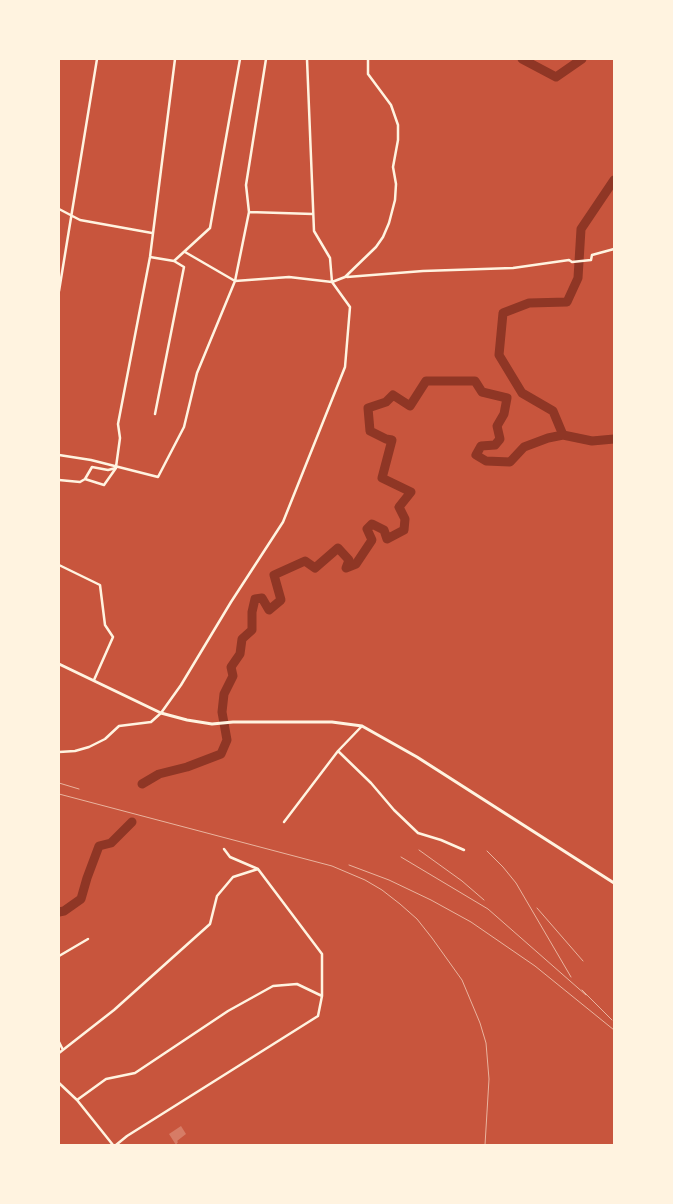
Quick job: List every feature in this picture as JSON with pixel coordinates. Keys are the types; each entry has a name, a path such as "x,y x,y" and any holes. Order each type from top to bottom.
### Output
{"street":[{"path":"59,291 97,59"},
{"path":"85,479 104,485 116,468 120,438 118,424 150,257 175,59"},
{"path":"174,261 210,228 240,59"},
{"path":"59,455 92,460 116,468 158,477 184,427 197,373 235,281 249,212 246,185 266,59"},
{"path":"59,752 75,751 89,747 105,739 119,726 151,722 161,713 181,685 231,602 283,522 345,367 350,307 332,282 330,258 314,231 307,59"},
{"path":"345,277 376,247 383,237 390,223 395,200 396,184 393,167 398,140 398,125 391,105 368,74 368,59"},
{"path":"59,209 80,220 152,233"},
{"path":"249,212 313,214"},
{"path":"185,252 235,281 289,278 332,282 345,277 422,271 513,268 569,260 576,262 591,260 592,255 600,251 614,249"},
{"path":"150,257 174,261 184,267 155,414"},
{"path":"59,480 80,482 85,479 92,468 108,470 116,468"},
{"path":"59,565 100,585 105,624 113,637 94,680"},
{"path":"59,664 161,713 187,720 212,724 232,722 332,722 362,726 417,757 614,883"},
{"path":"284,822 338,751 362,726"},
{"path":"338,751 371,783 418,834 440,840 464,850"},
{"path":"59,1083 77,1100 115,1145 318,1016 322,996 322,954 258,869 230,857 224,848"},
{"path":"59,1053 114,1010 210,924 217,896 233,877 258,869"},
{"path":"59,956 88,939"},
{"path":"77,1100 106,1079 135,1074 228,1011 273,986 297,984 322,996"},
{"path":"59,1042 62,1050"}],"building":[{"path":"181,1126 186,1134 177,1141 176,1145 169,1134"}],"waterway":[{"path":"522,59 556,77 582,59"},
{"path":"614,180 581,229 578,278 567,302 529,303 503,313 499,355 522,393 553,411 563,435 592,441 614,439"},
{"path":"142,784 159,774 187,767 221,754 227,740 222,712 224,694 233,676 231,667 240,654 242,639 252,630 252,612 255,599 262,598 269,610 281,600 274,575 305,561 315,568 338,548 349,560 346,568 356,564 372,540 367,529 372,524 384,530 387,539 404,530 405,519 399,507 411,492 382,478 392,440 370,431 368,408 386,402 393,395 410,406 426,381 475,381 482,392 507,398 504,414 497,426 500,439 495,445 481,446 476,455 486,461 510,462 524,447 548,438 563,435"},
{"path":"59,912 64,911 81,899 99,846 111,843 132,822"}],"railway":[{"path":"59,783 79,789"},
{"path":"59,794 332,866 365,880 400,904 417,919 462,980 480,1023 486,1043 489,1079 485,1145"},
{"path":"419,850 462,881 484,900"},
{"path":"487,851 516,883 571,977"},
{"path":"401,857 488,909 586,995"},
{"path":"349,865 389,880 471,922 535,966 614,1030"},
{"path":"537,908 583,961"},
{"path":"582,990 612,1020"}]}
